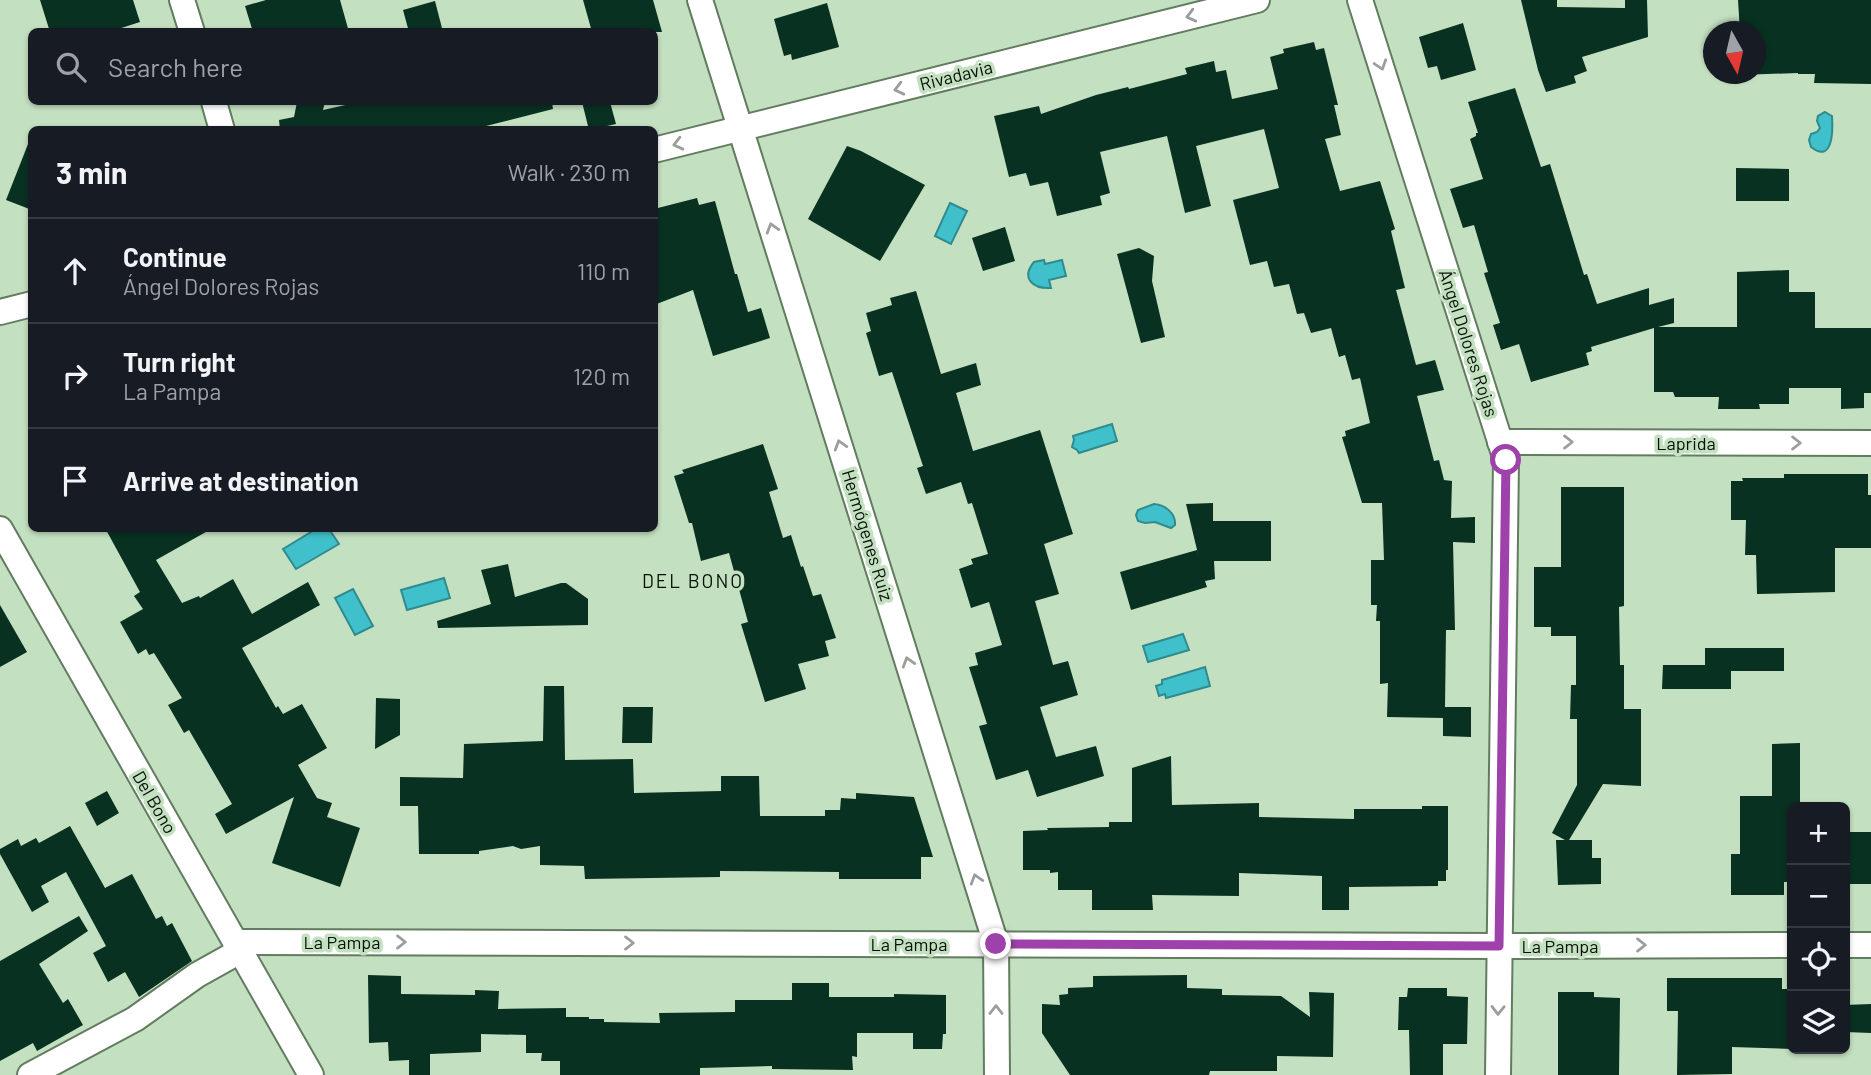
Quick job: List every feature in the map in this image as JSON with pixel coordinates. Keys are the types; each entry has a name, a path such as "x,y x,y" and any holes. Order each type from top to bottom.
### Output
{"street":[{"path":"182,0 191,28"},
{"name":"Hermógenes Ruiz","path":"700,0 996,944 997,1075"},
{"name":"Rivadavia","path":"658,149 1257,0"},
{"name":"Ángel Dolores Rojas","path":"1360,0 1506,460 1497,1075"},
{"path":"215,105 221,126"},
{"path":"0,312 28,305"},
{"name":"Laprida","path":"1500,442 1871,443"},
{"name":"Del Bono","path":"0,529 311,1075"},
{"name":"La Pampa","path":"238,946 1787,945"},
{"path":"1850,945 1871,945"},
{"path":"30,1075 135,1019 238,946"}],"water":[{"path":"1825,112 1832,116 1832,137 1828,149 1818,151 1811,147 1809,140 1811,134 1820,128 1818,116"},
{"path":"950,203 967,211 951,244 935,236"},
{"path":"1044,260 1045,264 1062,260 1066,276 1049,280 1051,288 1034,285 1029,278 1028,273 1034,262"},
{"path":"1112,424 1117,441 1079,453 1072,447 1073,436"},
{"path":"1154,504 1169,510 1175,525 1171,528 1155,522 1138,521 1138,510"},
{"path":"311,532 331,532 339,544 296,569 283,549"},
{"path":"444,578 450,598 407,610 401,590"},
{"path":"353,589 373,626 355,635 335,598"},
{"path":"1183,634 1189,650 1148,662 1143,646"},
{"path":"1205,667 1210,686 1166,698 1165,694 1159,696 1156,686 1162,684 1162,680"}],"building":[{"path":"40,0 133,0 140,22 121,28 49,28"},
{"path":"266,0 340,0 348,28 252,28 245,6"},
{"path":"583,0 653,0 662,32 658,32 658,28 591,28"},
{"path":"1521,0 1557,0 1557,7 1625,8 1625,0 1647,0 1648,37 1582,57 1587,71 1574,76 1576,83 1546,92"},
{"path":"1738,0 1871,0 1871,84 1814,83 1815,74 1766,74 1766,21 1739,21"},
{"path":"435,1 442,28 408,28 403,10"},
{"path":"827,3 839,47 792,60 791,54 784,56 774,19"},
{"path":"1463,23 1476,70 1441,80 1437,66 1428,68 1419,37"},
{"path":"1314,42 1316,50 1324,48 1338,105 1334,105 1341,135 1325,139 1340,191 1380,181 1395,229 1391,231 1405,288 1396,290 1416,365 1435,360 1444,390 1417,396 1434,461 1439,460 1444,480 1452,481 1451,518 1475,517 1475,543 1453,542 1455,630 1446,630 1445,707 1471,707 1471,737 1443,736 1443,718 1387,717 1388,683 1380,684 1380,621 1376,621 1377,605 1371,605 1371,560 1384,560 1382,503 1362,503 1342,437 1346,436 1345,431 1370,423 1360,378 1352,380 1345,355 1339,357 1331,328 1311,333 1304,313 1297,314 1289,284 1274,287 1267,261 1250,265 1233,200 1279,188 1264,129 1196,146 1211,206 1185,213 1167,136 1100,152 1110,193 1100,196 1102,205 1057,216 1048,182 1030,186 1026,173 1009,177 994,116 1039,106 1041,114 1096,95 1187,74 1185,68 1214,61 1216,72 1226,70 1232,99 1278,89 1270,57 1284,53 1283,49"},
{"path":"1515,88 1541,167 1550,164 1584,275 1587,274 1597,304 1649,288 1649,305 1674,298 1674,323 1658,327 1737,327 1737,272 1789,270 1789,292 1815,292 1815,328 1871,328 1871,393 1864,393 1864,408 1841,409 1841,388 1789,388 1789,404 1759,404 1760,409 1718,409 1719,397 1675,397 1673,392 1654,392 1654,328 1591,347 1592,351 1586,353 1589,365 1531,382 1519,344 1501,350 1493,325 1500,323 1484,273 1488,272 1474,225 1463,228 1450,189 1483,179 1470,139 1478,133 1468,102"},
{"path":"296,105 324,105 323,110 346,105 552,105 553,109 486,126 280,126 279,120 294,117"},
{"path":"583,105 611,105 616,124 588,126"},
{"path":"28,144 28,208 6,200"},
{"path":"847,146 925,185 880,261 808,219"},
{"path":"1736,168 1789,169 1789,201 1736,201"},
{"path":"697,198 699,205 715,201 748,312 761,308 770,338 713,356 693,290 658,303 658,208"},
{"path":"1005,227 1015,261 983,271 972,238"},
{"path":"1139,248 1154,256 1152,281 1165,337 1141,343 1117,254"},
{"path":"916,291 941,374 976,363 981,385 956,393 973,451 1040,430 1073,534 1044,544 1059,594 1035,601 1053,665 1068,661 1078,695 1040,707 1056,757 1096,746 1104,776 1037,797 1028,770 996,780 979,726 987,724 969,667 978,665 975,653 1002,645 989,602 971,608 959,569 973,564 971,559 988,554 972,503 968,504 961,482 926,494 917,468 923,466 892,372 879,376 866,333 871,331 866,313 892,305 890,298"},
{"path":"763,444 778,489 769,492 783,538 791,535 813,596 821,594 836,638 825,641 829,656 798,664 806,689 765,702 741,624 748,622 729,553 701,561 692,523 689,523 674,476 684,473 682,470"},
{"path":"1784,474 1868,474 1868,495 1871,495 1871,548 1835,548 1835,592 1757,594 1756,555 1745,555 1746,520 1731,520 1731,481 1743,481 1742,478 1784,478"},
{"path":"1561,487 1624,487 1624,606 1619,607 1620,665 1624,665 1624,709 1641,709 1641,786 1603,784 1569,840 1592,840 1592,858 1601,858 1601,884 1558,885 1556,840 1565,840 1552,833 1577,785 1577,719 1570,719 1571,685 1576,685 1576,636 1551,636 1551,627 1534,627 1534,567 1561,567"},
{"path":"1213,503 1213,521 1271,521 1271,561 1214,561 1215,579 1205,581 1207,587 1131,610 1120,572 1197,550 1199,558 1186,504"},
{"path":"107,532 206,532 156,560 182,603 199,596 200,598 233,579 252,614 308,582 320,605 242,648 276,708 278,706 283,714 302,704 327,748 298,765 317,798 332,803 327,817 360,828 340,887 272,863 294,797 226,834 215,814 232,804 189,730 184,733 168,705 182,698 154,653 149,655 146,649 138,654 120,622 143,609 134,596 140,592"},
{"path":"508,564 515,597 566,583 588,599 588,625 438,628 437,621 491,604 481,570"},
{"path":"0,605 27,652 0,667"},
{"path":"1705,648 1784,648 1784,671 1731,671 1731,689 1662,689 1663,665 1705,665"},
{"path":"544,686 564,686 565,760 633,759 634,793 721,791 721,776 759,776 760,816 825,816 825,810 840,810 841,798 856,799 856,793 914,797 933,857 921,857 921,879 839,879 839,872 720,871 720,877 585,879 584,866 540,865 540,846 521,849 513,846 479,851 479,854 419,854 418,806 400,806 400,777 463,778 464,744 543,741"},
{"path":"376,698 400,699 400,735 375,749"},
{"path":"623,707 653,707 652,743 622,743"},
{"path":"1800,743 1800,802 1787,802 1787,882 1784,882 1784,895 1731,895 1731,854 1740,854 1740,796 1772,796 1772,744"},
{"path":"1171,756 1172,805 1259,803 1259,817 1354,819 1354,809 1422,809 1422,806 1448,806 1446,881 1438,881 1438,886 1349,887 1349,910 1322,910 1322,876 1239,873 1239,896 1152,895 1153,910 1092,910 1092,890 1058,890 1058,872 1023,870 1023,831 1109,827 1109,822 1132,822 1132,768"},
{"path":"107,791 119,813 97,826 85,803"},
{"path":"70,826 105,888 132,874 156,919 162,916 167,926 172,923 192,961 139,997 125,972 108,982 93,953 106,946 66,872 41,886 49,902 32,912 0,854 0,849 18,839 21,846 36,838 39,843"},
{"path":"1850,832 1871,832 1871,884 1850,884"},
{"path":"79,916 88,931 39,964 63,1003 68,999 83,1025 37,1051 33,1043 0,1061 0,961"},
{"path":"368,975 401,976 401,994 475,995 475,990 499,991 498,1009 566,1008 566,1017 589,1017 604,1019 604,1022 660,1023 659,1013 735,1012 735,1000 792,1000 792,983 829,983 829,997 946,995 946,1034 943,1034 942,1049 913,1049 913,1033 857,1033 857,1057 852,1056 853,1070 772,1069 772,1066 700,1068 700,1075 560,1075 560,1061 541,1061 542,1053 526,1053 526,1035 481,1034 481,1052 430,1054 430,1075 409,1075 409,1060 389,1061 388,1042 369,1043"},
{"path":"1187,975 1187,988 1222,989 1222,995 1281,996 1310,1017 1309,992 1334,993 1333,1057 1277,1056 1277,1071 1210,1071 1209,1075 1070,1075 1042,1033 1042,1004 1060,1005 1059,995 1068,994 1068,988 1093,987 1093,976"},
{"path":"1667,978 1782,978 1782,989 1787,989 1787,1049 1732,1047 1732,1074 1677,1075 1678,1011 1667,1011"},
{"path":"1408,988 1447,988 1447,996 1468,997 1467,1044 1443,1044 1443,1075 1410,1075 1409,1030 1398,1030 1399,997 1407,997"},
{"path":"1558,992 1594,992 1594,997 1620,998 1619,1075 1558,1075"},
{"path":"1871,1004 1871,1033 1850,1032 1850,1005"}],"district":[{"name":"DEL BONO","path":"693,580"}],"route":[{"path":"996,944 1499,946 1506,460"}]}
